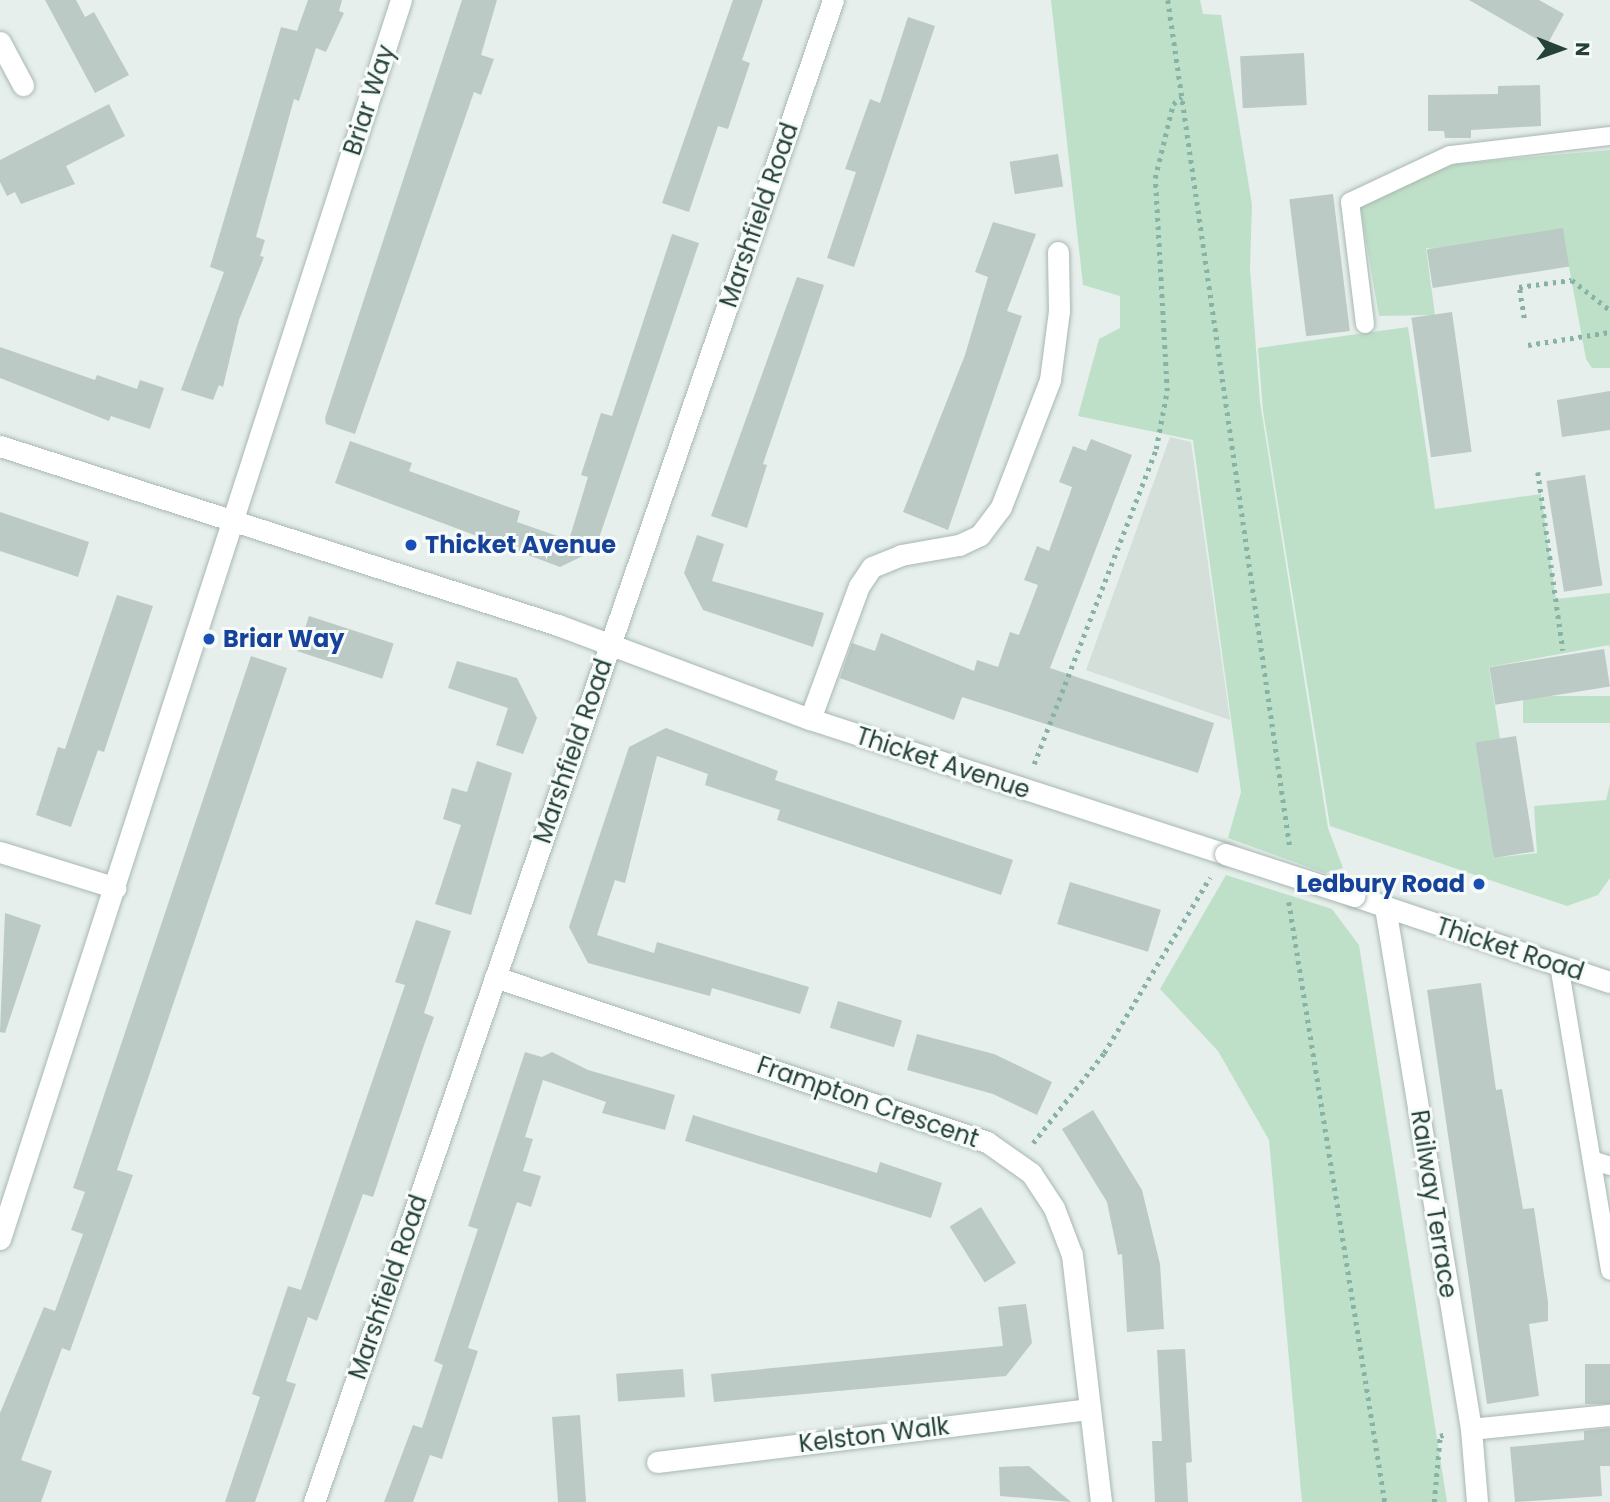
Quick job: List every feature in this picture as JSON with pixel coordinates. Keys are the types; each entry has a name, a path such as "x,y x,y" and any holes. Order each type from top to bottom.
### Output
{"street":[{"name":"Briar Way","path":"0,1239 235,522 401,0"},
{"name":"Marshfield Road","path":"314,1502 833,0"},
{"path":"0,42 23,85"},
{"path":"810,719 859,586 872,567 901,555 959,545 980,535 1001,508 1050,380 1059,311 1058,253"},
{"name":"Thicket Avenue","path":"0,446 611,645 810,719 1410,915"},
{"path":"0,852 116,888"},
{"name":"Railway Terrace","path":"1385,907 1471,1429 1477,1502"},
{"name":"Thicket Road","path":"1410,915 1610,982"},
{"name":"Frampton Crescent","path":"495,977 987,1142 1018,1164 1054,1208 1072,1255 1101,1502"},
{"name":"Kelston Walk","path":"657,1462 1090,1409"},
{"path":"1471,1429 1610,1415"}],"lane":[{"path":"1365,324 1350,202 1450,155 1610,136"},
{"path":"1559,965 1610,1271"},
{"path":"1592,1160 1610,1166"}],"path":[{"path":"1168,0 1290,822 1290,859"},
{"path":"1024,790 1156,449 1167,390 1155,178 1173,104 1183,96"},
{"path":"1524,318 1519,287 1572,280 1610,310"},
{"path":"1528,345 1610,332"},
{"path":"1538,472 1563,650"},
{"path":"1018,1164 1104,1053 1225,853"},
{"path":"1290,896 1385,1502"},
{"path":"1434,1502 1440,1436 1471,1429"}],"shaded area":[{"path":"1170,437 1191,442 1230,720 1086,670"}],"green space":[{"path":"1051,0 1200,0 1203,14 1221,15 1252,205 1250,268 1260,402 1328,828 1343,868 1325,873 1228,838 1241,792 1193,440 1078,416 1099,339 1120,328 1120,296 1083,285"},
{"path":"1610,150 1610,368 1592,368 1586,359 1569,267 1426,248 1435,315 1379,316 1359,200 1455,164"},
{"path":"1408,327 1435,509 1541,494 1556,599 1610,593 1610,649 1609,645 1489,667 1500,739 1493,858 1537,853 1534,806 1606,800 1610,784 1610,878 1598,895 1567,906 1330,826 1263,411 1258,348"},
{"path":"1523,696 1610,696 1610,723 1523,723"},
{"path":"1226,875 1332,909 1359,945 1447,1502 1302,1502 1269,1140 1218,1051 1160,989"}],"building":[{"path":"45,0 76,0 85,17 94,12 129,75 95,93"},
{"path":"308,0 342,0 339,11 344,13 326,52 316,48 299,101 294,99 256,237 265,240 260,256 264,257 239,320 223,387 219,385 213,400 181,390 224,272 210,267 281,27 297,31"},
{"path":"462,0 497,0 481,55 494,59 481,95 474,92 355,434 326,424 325,418"},
{"path":"733,0 763,0 742,60 750,63 728,129 718,126 689,212 662,203"},
{"path":"1469,0 1539,0 1564,14 1547,45"},
{"path":"908,17 935,26 854,267 827,258 856,172 845,169 870,99 880,103"},
{"path":"1304,53 1307,105 1243,108 1240,56"},
{"path":"1540,85 1541,126 1471,130 1471,138 1445,138 1444,131 1428,131 1428,95 1498,94 1498,86"},
{"path":"109,104 125,136 66,166 75,184 21,204 15,192 7,196 0,182 0,160"},
{"path":"1058,154 1063,187 1015,194 1010,162"},
{"path":"1333,194 1350,331 1306,336 1289,199"},
{"path":"993,222 1036,234 1007,311 1022,316 948,530 903,512 965,355 988,277 975,272"},
{"path":"1563,228 1569,267 1433,288 1427,250"},
{"path":"672,234 699,243 595,550 560,567 335,483 350,441 412,463 409,471 520,511 517,522 569,540 588,477 581,475 601,413 612,416"},
{"path":"797,277 824,285 763,464 767,465 747,528 711,516"},
{"path":"1452,312 1472,452 1431,457 1411,318"},
{"path":"0,347 95,380 97,375 137,389 140,380 164,388 150,429 111,416 109,421 0,378"},
{"path":"1610,391 1610,430 1562,437 1557,400"},
{"path":"1091,439 1132,455 1050,668 1214,723 1198,773 962,697 954,720 840,678 852,643 875,651 881,633 974,671 977,660 998,667 1010,632 1019,635 1038,585 1024,580 1037,546 1049,551 1069,496 1072,487 1059,482 1073,446 1086,451"},
{"path":"1585,475 1603,586 1564,592 1546,481"},
{"path":"0,512 89,542 78,577 0,551"},
{"path":"697,535 724,544 712,581 824,613 813,647 703,610 684,573"},
{"path":"117,595 153,606 104,752 98,750 71,827 36,815 58,747 65,749"},
{"path":"309,616 394,644 382,679 298,651"},
{"path":"1604,649 1610,687 1495,705 1489,667"},
{"path":"251,656 287,668 117,1170 133,1175 70,1351 62,1348 21,1460 52,1471 41,1502 0,1502 0,1413 44,1307 55,1311 83,1234 71,1230 85,1192 73,1188"},
{"path":"457,661 517,678 537,718 523,754 496,745 508,708 448,688"},
{"path":"666,728 778,771 775,780 1013,860 1001,895 777,820 780,810 705,785 708,774 657,756 625,883 615,880 597,935 654,953 657,942 809,987 800,1014 712,988 710,996 588,963 569,927 629,747"},
{"path":"1516,736 1534,852 1494,858 1476,742"},
{"path":"477,761 512,773 471,915 435,904 461,825 443,819 452,788 467,792"},
{"path":"1070,882 1161,910 1148,952 1057,924"},
{"path":"5,913 41,925 5,1033 0,1032"},
{"path":"416,920 451,931 424,1013 434,1017 373,1197 363,1194 317,1321 308,1317 286,1381 296,1384 255,1502 225,1502 260,1397 252,1394 288,1286 301,1290 405,985 395,982"},
{"path":"1481,983 1496,1090 1502,1089 1523,1209 1534,1208 1548,1302 1548,1321 1529,1324 1539,1396 1487,1404 1427,990"},
{"path":"838,1001 902,1021 894,1047 830,1028"},
{"path":"917,1034 994,1054 1052,1082 1037,1115 993,1094 907,1070"},
{"path":"525,1052 542,1057 552,1052 588,1070 675,1095 665,1130 602,1113 606,1102 543,1080 525,1137 533,1139 523,1171 541,1176 531,1207 517,1202 468,1348 478,1351 442,1459 430,1455 413,1502 384,1502 413,1425 422,1428 443,1365 434,1361 478,1229 468,1226"},
{"path":"1093,1110 1142,1190 1160,1264 1164,1329 1127,1332 1122,1254 1118,1255 1107,1202 1062,1129"},
{"path":"693,1115 877,1173 880,1162 942,1183 931,1218 685,1141"},
{"path":"981,1207 1016,1263 985,1283 950,1227"},
{"path":"1026,1304 1032,1343 1006,1376 714,1402 711,1374 1003,1346 998,1307"},
{"path":"1185,1349 1192,1462 1186,1463 1188,1502 1155,1502 1152,1441 1162,1441 1157,1350"},
{"path":"1585,1364 1610,1364 1610,1404 1585,1404"},
{"path":"683,1369 685,1397 618,1402 616,1374"},
{"path":"580,1415 586,1502 558,1502 552,1417"},
{"path":"1610,1428 1610,1466 1600,1466 1602,1496 1515,1502 1510,1447 1584,1440 1584,1431"},
{"path":"1029,1466 1071,1502 1000,1496 999,1467"}],"place":[{"name":"Thicket Avenue","path":"411,545"},
{"name":"Briar Way","path":"209,639"},
{"name":"Ledbury Road","path":"1479,884"}]}
